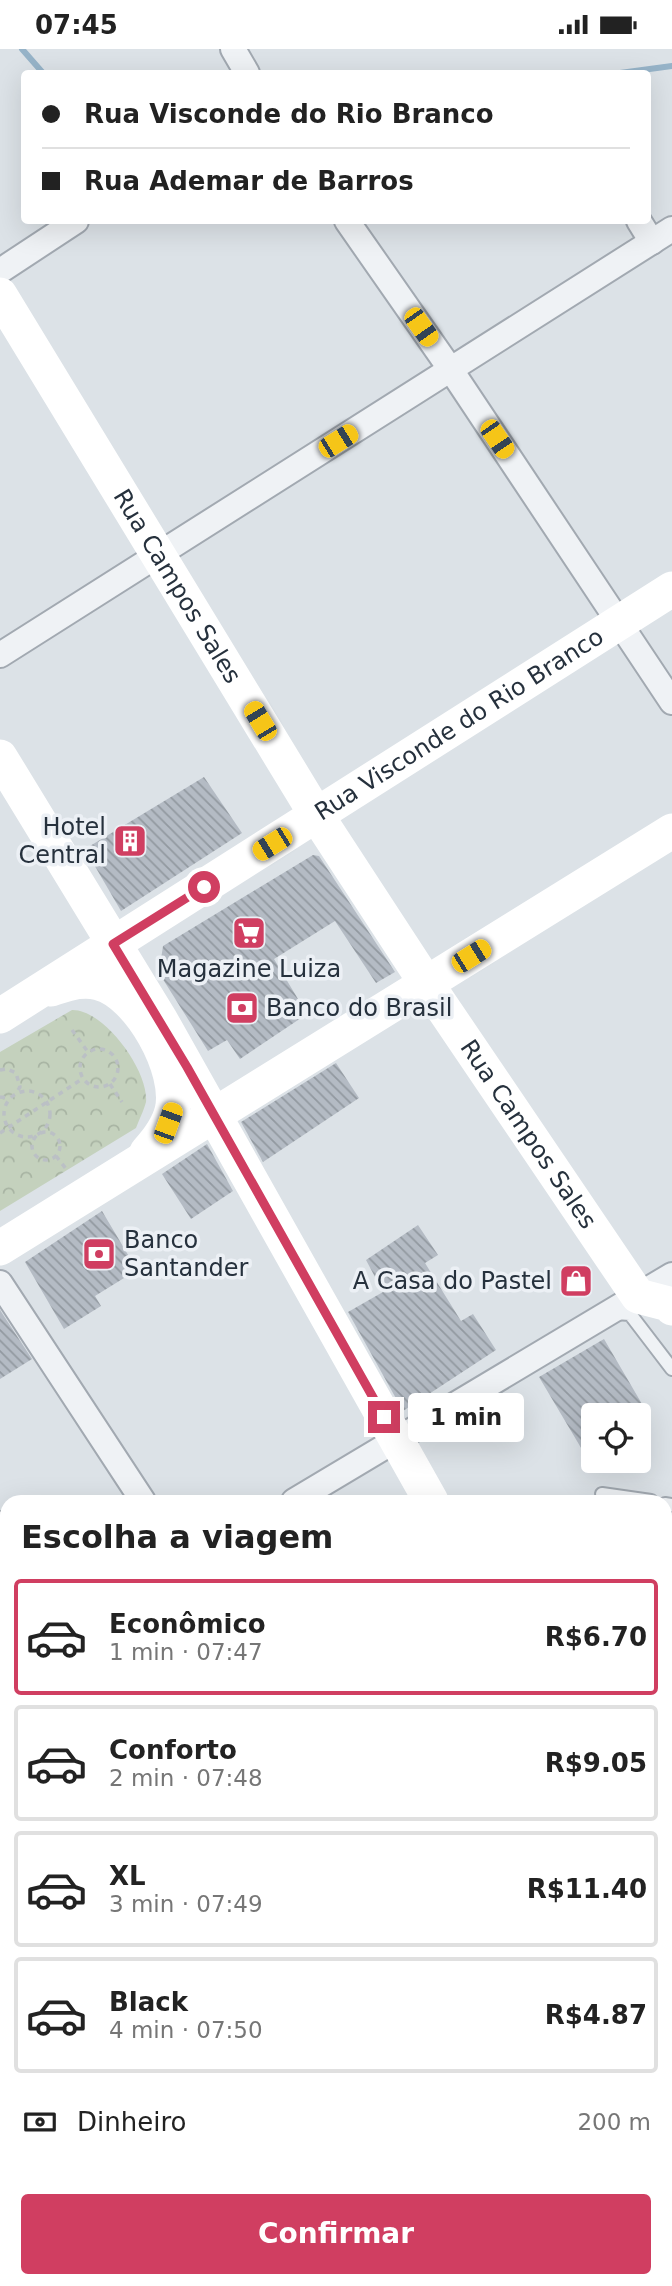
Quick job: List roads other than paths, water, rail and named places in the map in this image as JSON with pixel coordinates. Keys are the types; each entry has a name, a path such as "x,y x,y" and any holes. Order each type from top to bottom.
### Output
{"main road":[{"name":"Rua Campos Sales","path":"0,295 317,815 426,983 625,1304"},
{"name":"Rua Visconde do Rio Branco","path":"0,1016 672,589"},
{"path":"0,757 215,1115 428,1495"},
{"path":"0,1248 672,831"},
{"path":"33,995 78,981 99,983 117,991 131,1004 160,1045 171,1076 173,1109 162,1134 141,1160"},
{"path":"625,1304 669,1304 672,1308"}],"street":[{"path":"233,49 245,70"},
{"path":"0,271 71,224"},
{"path":"349,224 451,370 672,702"},
{"path":"0,655 665,237 644,224"},
{"path":"304,1495 672,1275"},
{"path":"0,1283 139,1495"}],"lane":[{"path":"625,1304 672,1369"},
{"path":"603,1494 610,1495"}],"waterway":[{"path":"22,49 40,70"},
{"path":"642,70 672,66"}],"place":[{"name":"Hotel Central","path":"130,841"},
{"name":"Magazine Luiza","path":"249,933"},
{"name":"Banco do Brasil","path":"242,1008"},
{"name":"Banco Santander","path":"99,1254"},
{"name":"A Casa do Pastel","path":"576,1281"}]}
